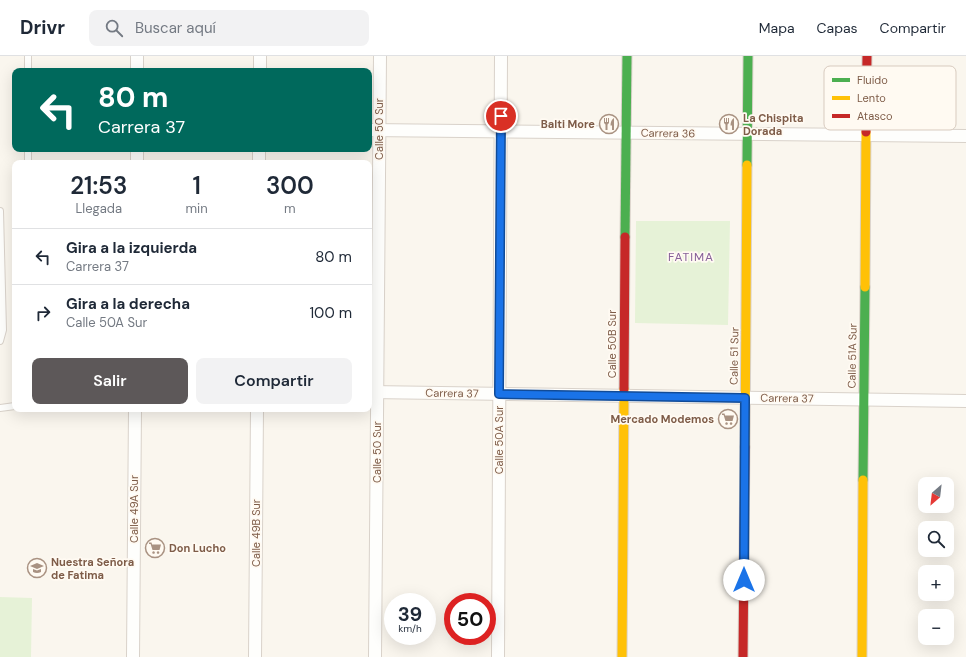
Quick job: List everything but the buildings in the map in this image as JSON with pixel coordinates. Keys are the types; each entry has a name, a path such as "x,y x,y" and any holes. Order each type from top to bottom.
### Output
{"main road":[{"name":"Calle 50B Sur","path":"622,657 627,56"},
{"name":"Calle 51 Sur","path":"743,657 748,56"},
{"name":"Calle 51A Sur","path":"867,56 867,66"},
{"name":"Calle 51A Sur","path":"862,657 866,130"}],"street":[{"path":"137,56 137,68"},
{"path":"260,56 260,68"},
{"name":"Calle 50 Sur","path":"375,657 373,392 374,130 380,56"},
{"name":"Calle 50A Sur","path":"498,657 502,56"},
{"name":"Carrera 36","path":"374,130 966,136"},
{"name":"Carrera 37","path":"373,392 966,401"},
{"name":"Calle 49A Sur","path":"133,657 135,412"},
{"name":"Calle 49B Sur","path":"255,657 257,412"}],"lane":[{"path":"28,56 28,68"},
{"path":"0,211 3,330 0,341"},
{"path":"0,408 12,406"}],"green space":[{"path":"636,221 730,221 728,325 635,323"},
{"path":"0,597 32,598 31,657 0,657"}],"traffic: fast":[{"path":"625,237 627,56"},
{"path":"747,165 748,56"},
{"path":"863,480 865,287"}],"traffic: slow":[{"path":"865,287 866,132"},
{"path":"745,447 747,165"},
{"path":"622,657 624,389"},
{"path":"862,657 863,480"}],"traffic: jam":[{"path":"867,56 867,66"},
{"path":"624,389 625,237"},
{"path":"743,657 745,447"}],"place":[{"name":"Balti More","path":"609,124"},
{"name":"La Chispita Dorada","path":"729,124"},
{"name":"Mercado Modemos","path":"728,419"},
{"name":"Don Lucho","path":"155,548"},
{"name":"Nuestra Señora de Fatima","path":"37,568"}],"district":[{"name":"FATIMA","path":"691,257"}],"route":[{"path":"501,116 499,394 745,398 744,580"}]}
